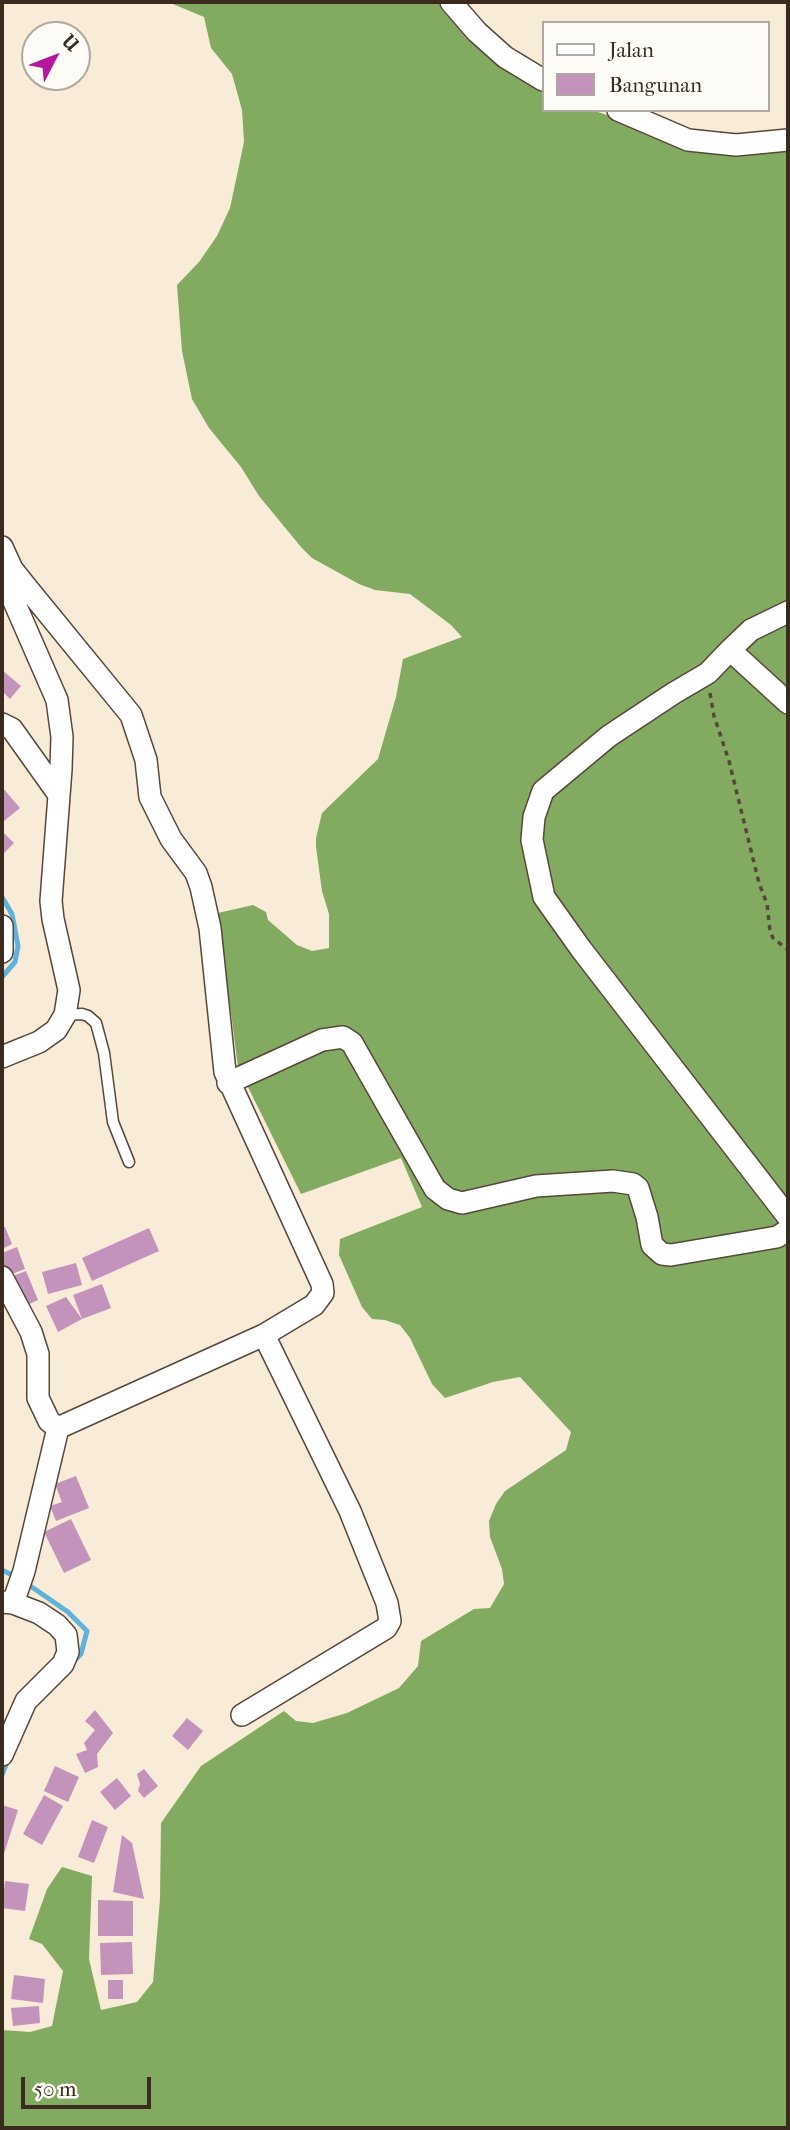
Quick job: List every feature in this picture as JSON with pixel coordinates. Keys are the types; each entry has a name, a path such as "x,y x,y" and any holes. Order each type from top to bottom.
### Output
{"street":[{"path":"451,2 477,32 505,57 542,79"},
{"path":"623,112 688,139 736,145 788,139"},
{"path":"2,547 12,569 131,715 145,754 150,797 171,839 196,873 201,887 210,928 228,1083 322,1284 323,1293 314,1306 264,1335 58,1428"},
{"path":"2,1057 50,1035 65,1015 69,990 51,901 62,737 57,700 12,597 12,569"},
{"path":"788,612 751,630 708,673 609,736 543,791 534,817 532,840 544,897 581,949 788,1217"},
{"path":"730,650 788,703"},
{"path":"2,724 12,729 59,795"},
{"path":"2,926 2,952"},
{"path":"228,1083 322,1040 343,1037 352,1044 435,1189 447,1199 461,1203 536,1186 614,1181 632,1184 638,1188 652,1245 662,1254 671,1255 777,1237 788,1230"},
{"path":"2,1277 11,1316 31,1332 38,1354 38,1398 49,1420 58,1428"},
{"path":"242,1715 386,1628 390,1621 387,1603 349,1511 264,1335"},
{"path":"2,1755 26,1701 62,1664 68,1652 65,1634 57,1625 39,1613 7,1603 24,1572 58,1428"}],"lane":[{"path":"65,1015 82,1014 96,1024 104,1053 113,1122 129,1162"}],"path":[{"path":"708,673 714,716 729,761 759,883 767,904 770,932 773,938 788,950"}],"green space":[{"path":"168,2 441,2 471,37 542,88 542,112 598,112 627,121 788,147 788,2128 2,2128 2,2030 30,2032 52,2026 63,1971 42,1944 29,1939 47,1889 62,1867 92,1876 89,1959 101,2010 137,2002 153,1982 160,1899 161,1823 201,1766 284,1711 296,1721 313,1723 347,1713 399,1688 418,1666 421,1641 474,1609 490,1608 504,1584 502,1569 490,1537 489,1521 496,1504 505,1491 566,1450 571,1432 520,1377 493,1382 445,1398 432,1384 410,1338 400,1325 372,1319 362,1307 339,1255 340,1239 422,1207 401,1158 301,1194 238,1067 218,913 253,905 266,912 268,920 297,945 312,951 329,948 329,914 322,891 316,847 322,813 378,759 396,697 403,659 462,637 451,625 410,594 375,590 312,558 259,496 241,467 209,428 192,399 182,351 177,285 199,262 217,236 230,208 244,142 242,110 232,74 211,48 204,17"}],"building":[{"path":"2,670 21,686 10,699 2,691"},
{"path":"2,787 20,808 4,821 2,819"},
{"path":"2,831 14,843 2,855"},
{"path":"5,1227 12,1244 2,1249 2,1228"},
{"path":"149,1228 159,1251 92,1281 82,1258"},
{"path":"17,1247 25,1269 4,1277 2,1253"},
{"path":"76,1263 82,1285 48,1294 42,1272"},
{"path":"26,1271 38,1300 23,1307 10,1277"},
{"path":"102,1284 111,1308 82,1319 73,1295"},
{"path":"66,1297 82,1319 58,1332 46,1306"},
{"path":"76,1476 89,1508 56,1521 50,1506 62,1502 55,1484"},
{"path":"71,1519 91,1560 64,1573 44,1532"},
{"path":"95,1710 113,1733 97,1754 98,1767 85,1773 76,1754 87,1750 84,1743 95,1730 85,1721"},
{"path":"187,1718 203,1731 188,1750 172,1736"},
{"path":"55,1766 79,1777 68,1802 44,1791"},
{"path":"144,1769 158,1786 144,1798 138,1791 140,1784 137,1774"},
{"path":"117,1778 131,1796 115,1810 100,1792"},
{"path":"44,1795 63,1806 42,1845 23,1834"},
{"path":"2,1805 18,1810 2,1860"},
{"path":"92,1820 108,1827 94,1863 78,1857"},
{"path":"122,1835 132,1843 144,1899 113,1892"},
{"path":"5,1881 29,1884 25,1911 2,1908"},
{"path":"98,1900 133,1901 133,1936 98,1936"},
{"path":"132,1942 133,1974 101,1975 100,1943"},
{"path":"14,1975 45,1979 43,2003 11,1999"},
{"path":"108,1980 123,1980 123,1999 108,1999"},
{"path":"39,2006 40,2023 13,2026 11,2008"}],"waterway":[{"path":"2,897 12,914 18,946 15,962 2,977"},
{"path":"2,1570 18,1578"},
{"path":"26,1583 68,1612 87,1631 81,1654 73,1662"},
{"path":"2,1775 8,1759"}]}
